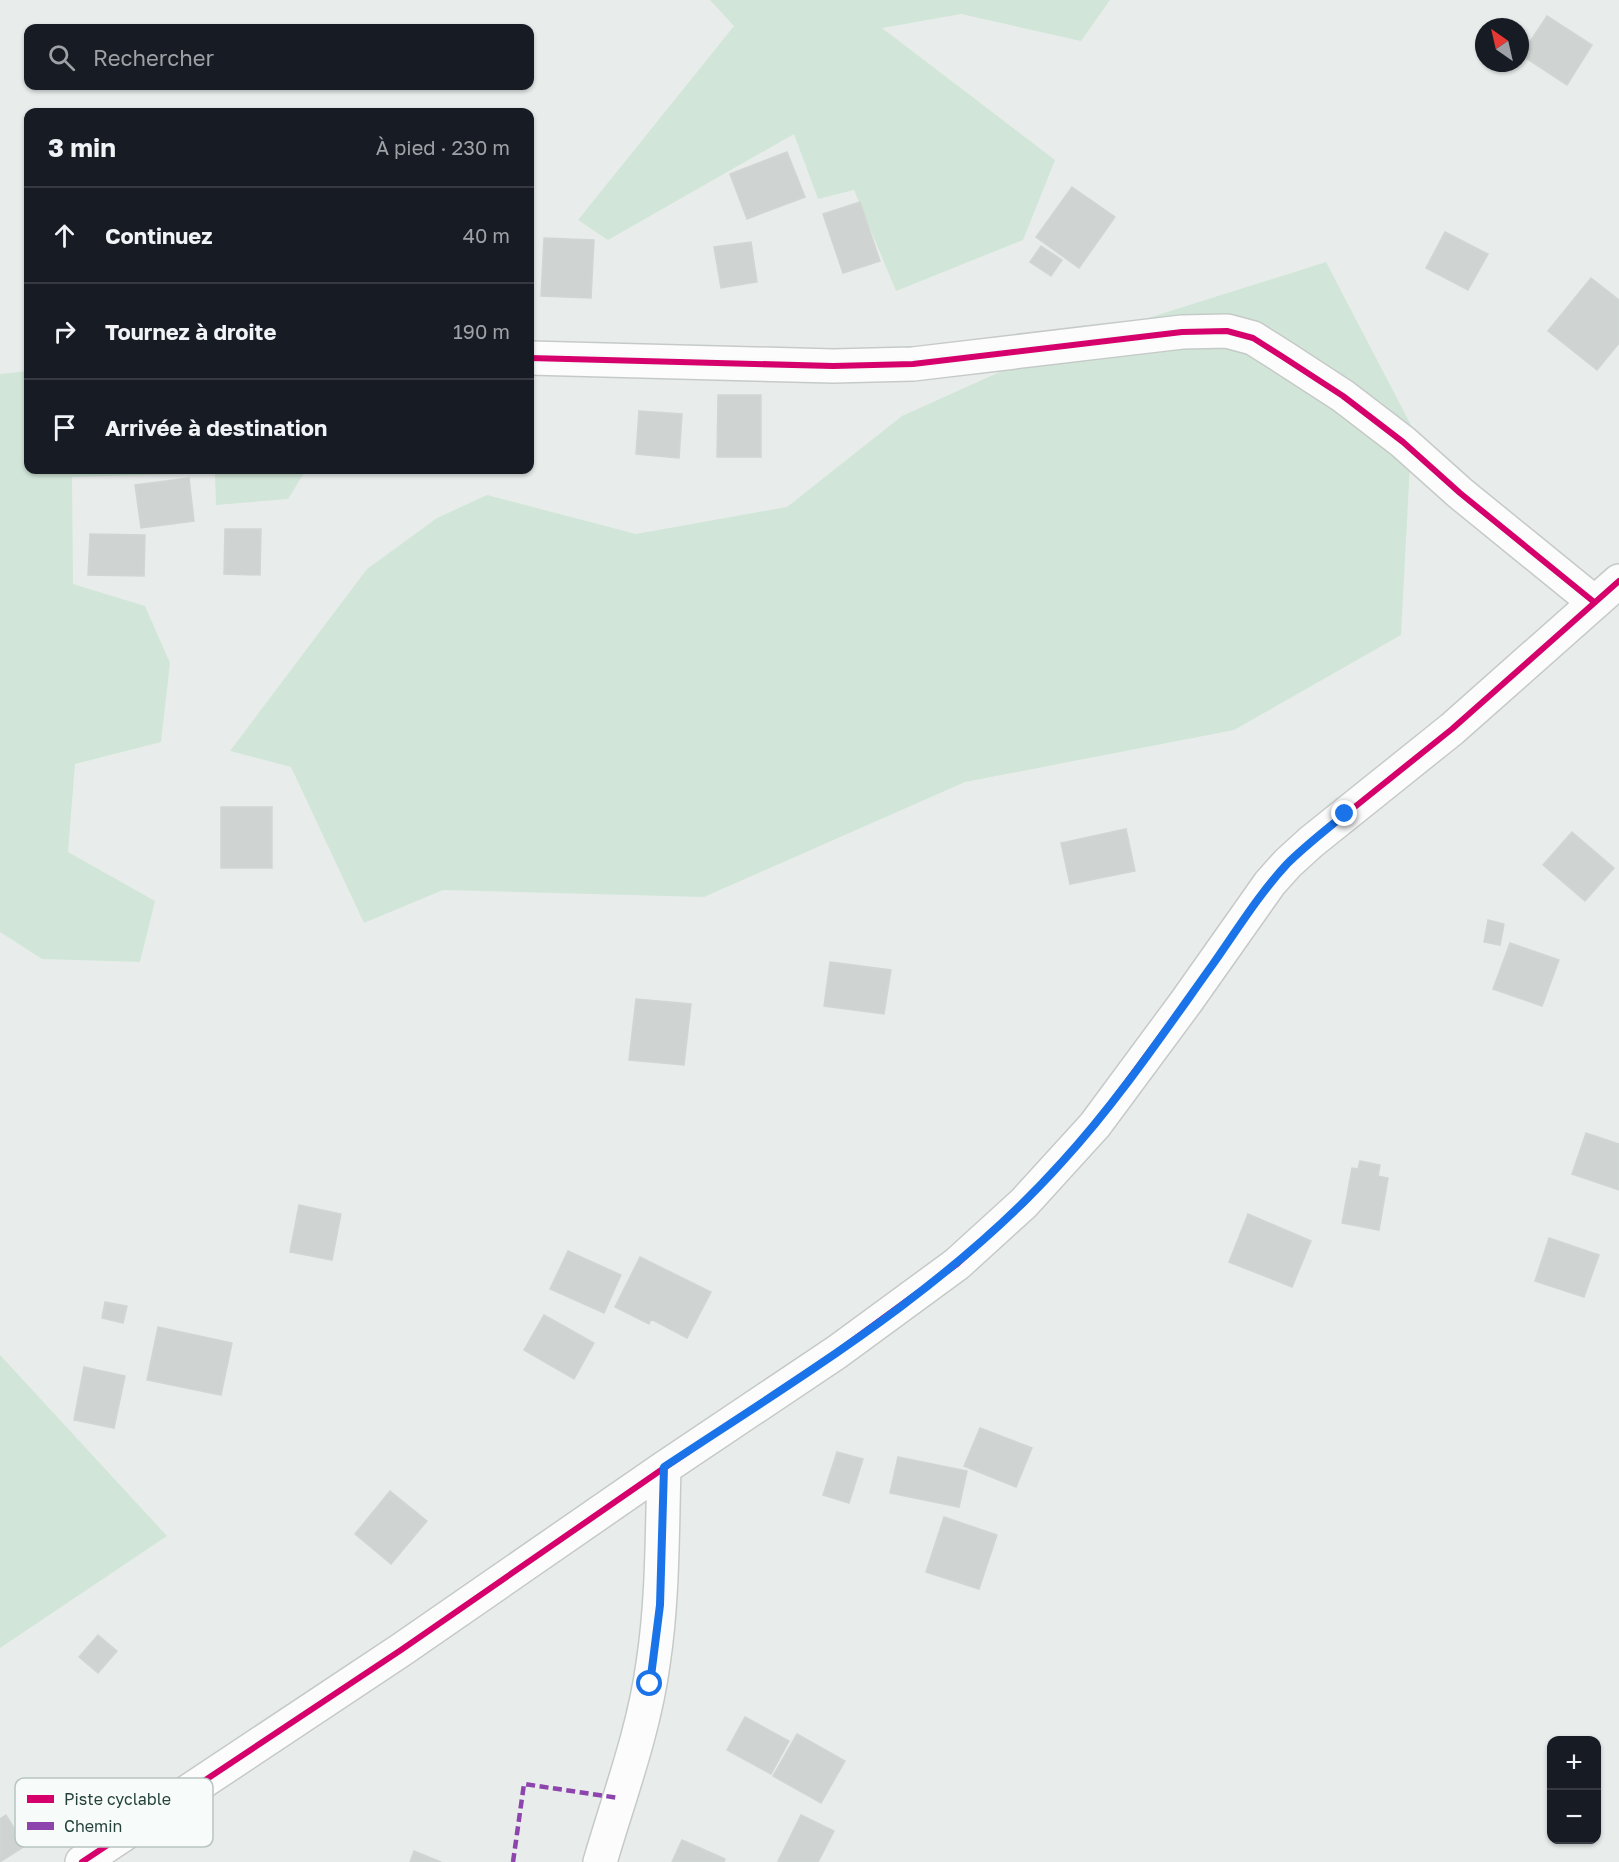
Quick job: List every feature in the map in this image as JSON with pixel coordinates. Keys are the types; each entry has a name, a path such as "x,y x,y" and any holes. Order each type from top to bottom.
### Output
{"street":[{"path":"534,358 833,366 914,364 1182,332 1227,331 1253,338 1343,396 1403,442 1460,493 1594,602"},
{"path":"208,1778 401,1650 664,1467 875,1326 957,1264 991,1234 1062,1163 1095,1125 1270,884 1288,863 1452,729 1619,581"},
{"path":"600,1862 642,1721 653,1665 660,1605 664,1467"},
{"path":"82,1862 105,1847"}],"green space":[{"path":"710,0 1110,0 1081,41 961,14 882,28 1055,160 1023,240 896,291 854,190 818,199 794,134 608,240 578,220 734,26"},
{"path":"1326,262 1412,427 1401,635 1234,730 965,782 704,897 443,890 364,923 291,767 230,751 367,569 437,518 487,495 636,534 787,507 902,416 1053,348"},
{"path":"24,371 24,474 179,474 72,477 73,584 145,606 170,663 161,742 75,764 68,852 155,901 140,962 42,959 0,932 0,374"},
{"path":"215,474 304,474 288,499 216,505"},
{"path":"0,1355 167,1536 0,1648"}],"building":[{"path":"1547,16 1592,45 1567,85 1529,60 1529,43"},
{"path":"787,152 805,197 747,219 730,174"},
{"path":"1072,187 1115,217 1079,268 1036,237"},
{"path":"860,202 880,261 843,273 823,214"},
{"path":"1445,232 1488,254 1468,290 1426,268"},
{"path":"544,238 594,240 591,298 541,296"},
{"path":"751,242 757,282 721,288 714,247"},
{"path":"1041,246 1062,260 1051,276 1030,262"},
{"path":"1591,278 1619,300 1619,343 1597,370 1548,331"},
{"path":"718,395 761,395 761,457 717,457"},
{"path":"639,411 682,414 679,458 636,454"},
{"path":"189,478 194,521 141,528 135,485"},
{"path":"225,529 261,529 260,575 224,574"},
{"path":"90,534 145,535 144,576 88,575"},
{"path":"221,807 272,807 272,868 221,868"},
{"path":"1126,829 1135,871 1070,884 1061,843"},
{"path":"1572,832 1614,868 1585,901 1543,865"},
{"path":"1488,920 1504,924 1500,945 1484,942"},
{"path":"1510,943 1559,960 1542,1006 1493,989"},
{"path":"830,962 891,970 884,1014 824,1006"},
{"path":"636,999 691,1004 684,1065 629,1060"},
{"path":"1586,1133 1619,1144 1619,1190 1572,1174"},
{"path":"1360,1161 1380,1165 1378,1176 1388,1178 1379,1230 1342,1223 1352,1168 1358,1169"},
{"path":"299,1205 341,1214 332,1260 290,1252"},
{"path":"1248,1214 1311,1241 1292,1287 1229,1262"},
{"path":"1549,1238 1599,1255 1584,1297 1535,1281"},
{"path":"568,1251 621,1275 604,1313 550,1289"},
{"path":"640,1257 711,1292 687,1338 651,1319 649,1324 615,1307"},
{"path":"105,1302 127,1306 123,1323 102,1318"},
{"path":"544,1315 594,1343 574,1379 524,1350"},
{"path":"158,1327 232,1343 221,1395 147,1380"},
{"path":"84,1367 125,1376 114,1428 74,1420"},
{"path":"980,1428 1032,1448 1016,1487 964,1466"},
{"path":"837,1452 863,1459 849,1503 823,1495"},
{"path":"898,1457 967,1471 959,1507 890,1493"},
{"path":"390,1491 427,1521 391,1564 355,1534"},
{"path":"944,1517 997,1535 979,1589 926,1572"},
{"path":"98,1635 117,1651 98,1673 79,1657"},
{"path":"745,1717 789,1741 771,1774 727,1750"},
{"path":"797,1734 845,1761 821,1803 773,1776"},
{"path":"6,1815 15,1830 15,1847 23,1847 0,1862 0,1819"},
{"path":"801,1815 834,1831 818,1862 778,1861"},
{"path":"682,1840 725,1859 724,1862 672,1862"},
{"path":"414,1851 441,1862 410,1862"}],"marked path":[{"path":"513,1862 524,1784 619,1798"}],"cycle path":[{"path":"534,358 833,366 913,364 1182,332 1227,331 1253,338 1343,396 1403,442 1460,493 1594,602"},
{"path":"208,1778 401,1650 664,1468 837,1352 957,1264 1024,1203 1095,1125 1270,883 1288,863 1452,729 1619,581"},
{"path":"82,1862 105,1847"}],"route":[{"path":"650,1684 660,1605 664,1467 837,1352 916,1296 957,1264 1024,1203 1095,1125 1270,884 1288,863 1345,814"}]}
